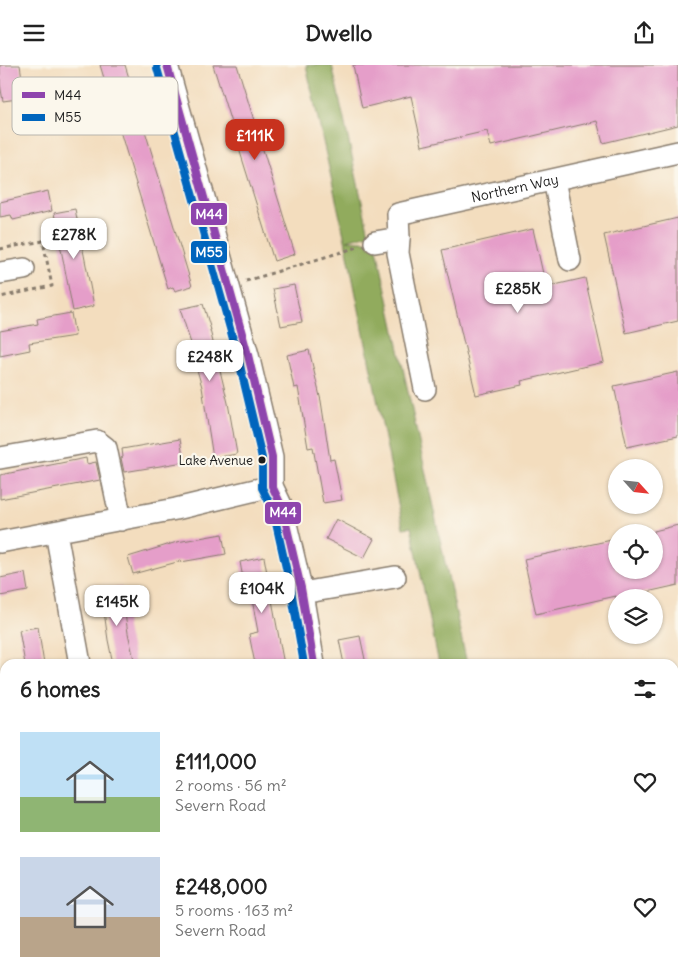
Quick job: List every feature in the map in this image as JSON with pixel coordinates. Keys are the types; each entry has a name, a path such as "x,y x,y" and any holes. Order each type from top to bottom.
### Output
{"street":[{"path":"178,104 248,355 272,457 272,486 282,507 302,593 313,659"},
{"name":"Northern Way","path":"399,238 398,214 678,152"},
{"path":"554,180 570,260"},
{"path":"375,242 399,238 398,253 425,389"},
{"path":"0,273 24,269"},
{"path":"0,458 97,441 106,448 120,519"},
{"path":"0,542 176,509 272,486"},
{"path":"56,532 79,659"},
{"path":"302,593 395,577"}],"path":[{"path":"0,249 43,241"},
{"path":"230,286 375,242"}],"green space":[{"path":"306,65 332,65 369,234 347,240 375,242 377,248 466,659 438,659 411,527 403,528 345,240"}],"building":[{"path":"0,65 20,65 22,77 12,77 12,100 3,101 0,84"},
{"path":"100,65 125,65 129,77 104,77"},
{"path":"213,65 237,65 295,254 274,261"},
{"path":"353,65 678,65 678,125 603,143 597,121 491,146 487,131 422,146 411,96 362,108"},
{"path":"121,135 146,135 192,286 175,291 173,287 168,289"},
{"path":"48,191 52,211 13,220 11,215 0,217 0,202"},
{"path":"75,209 94,306 73,311 54,213"},
{"path":"678,218 678,321 626,333 604,235"},
{"path":"533,229 546,287 585,278 604,362 521,381 522,385 476,395 442,250"},
{"path":"294,285 302,322 281,326 273,289"},
{"path":"203,304 228,403 237,454 213,458 202,387 193,356 195,356 180,309"},
{"path":"71,313 75,336 29,343 30,350 0,356 0,331 38,324 37,319"},
{"path":"309,350 321,401 330,460 334,459 342,500 323,503 313,447 308,448 298,387 294,388 287,355"},
{"path":"678,372 678,436 627,447 614,386"},
{"path":"180,439 184,462 124,472 121,458 123,457 122,449"},
{"path":"86,458 87,464 96,462 100,480 0,499 0,475"},
{"path":"336,519 374,539 364,558 326,539"},
{"path":"678,525 678,585 660,589 608,589 608,598 536,614 524,559 608,541 608,579 663,579 663,529"},
{"path":"222,534 226,554 181,561 133,574 128,557 177,542"},
{"path":"264,557 283,659 254,659 249,634 258,632 249,583 244,584 240,562"},
{"path":"25,573 28,591 0,596 0,578"},
{"path":"121,587 134,659 112,659 101,590"},
{"path":"38,627 43,659 24,659 19,630"},
{"path":"360,636 365,659 343,659 339,640"}],"transit line":[{"name":"M44","path":"167,65 170,77"},
{"name":"M55","path":"157,68 160,77"},
{"name":"M44","path":"178,104 248,355 272,457 272,486 282,507 301,588 313,659"},
{"name":"M55","path":"176,135 238,357 262,458 262,488 273,510 291,590 303,659"}],"place":[{"name":"Lake Avenue","path":"262,460"}]}
